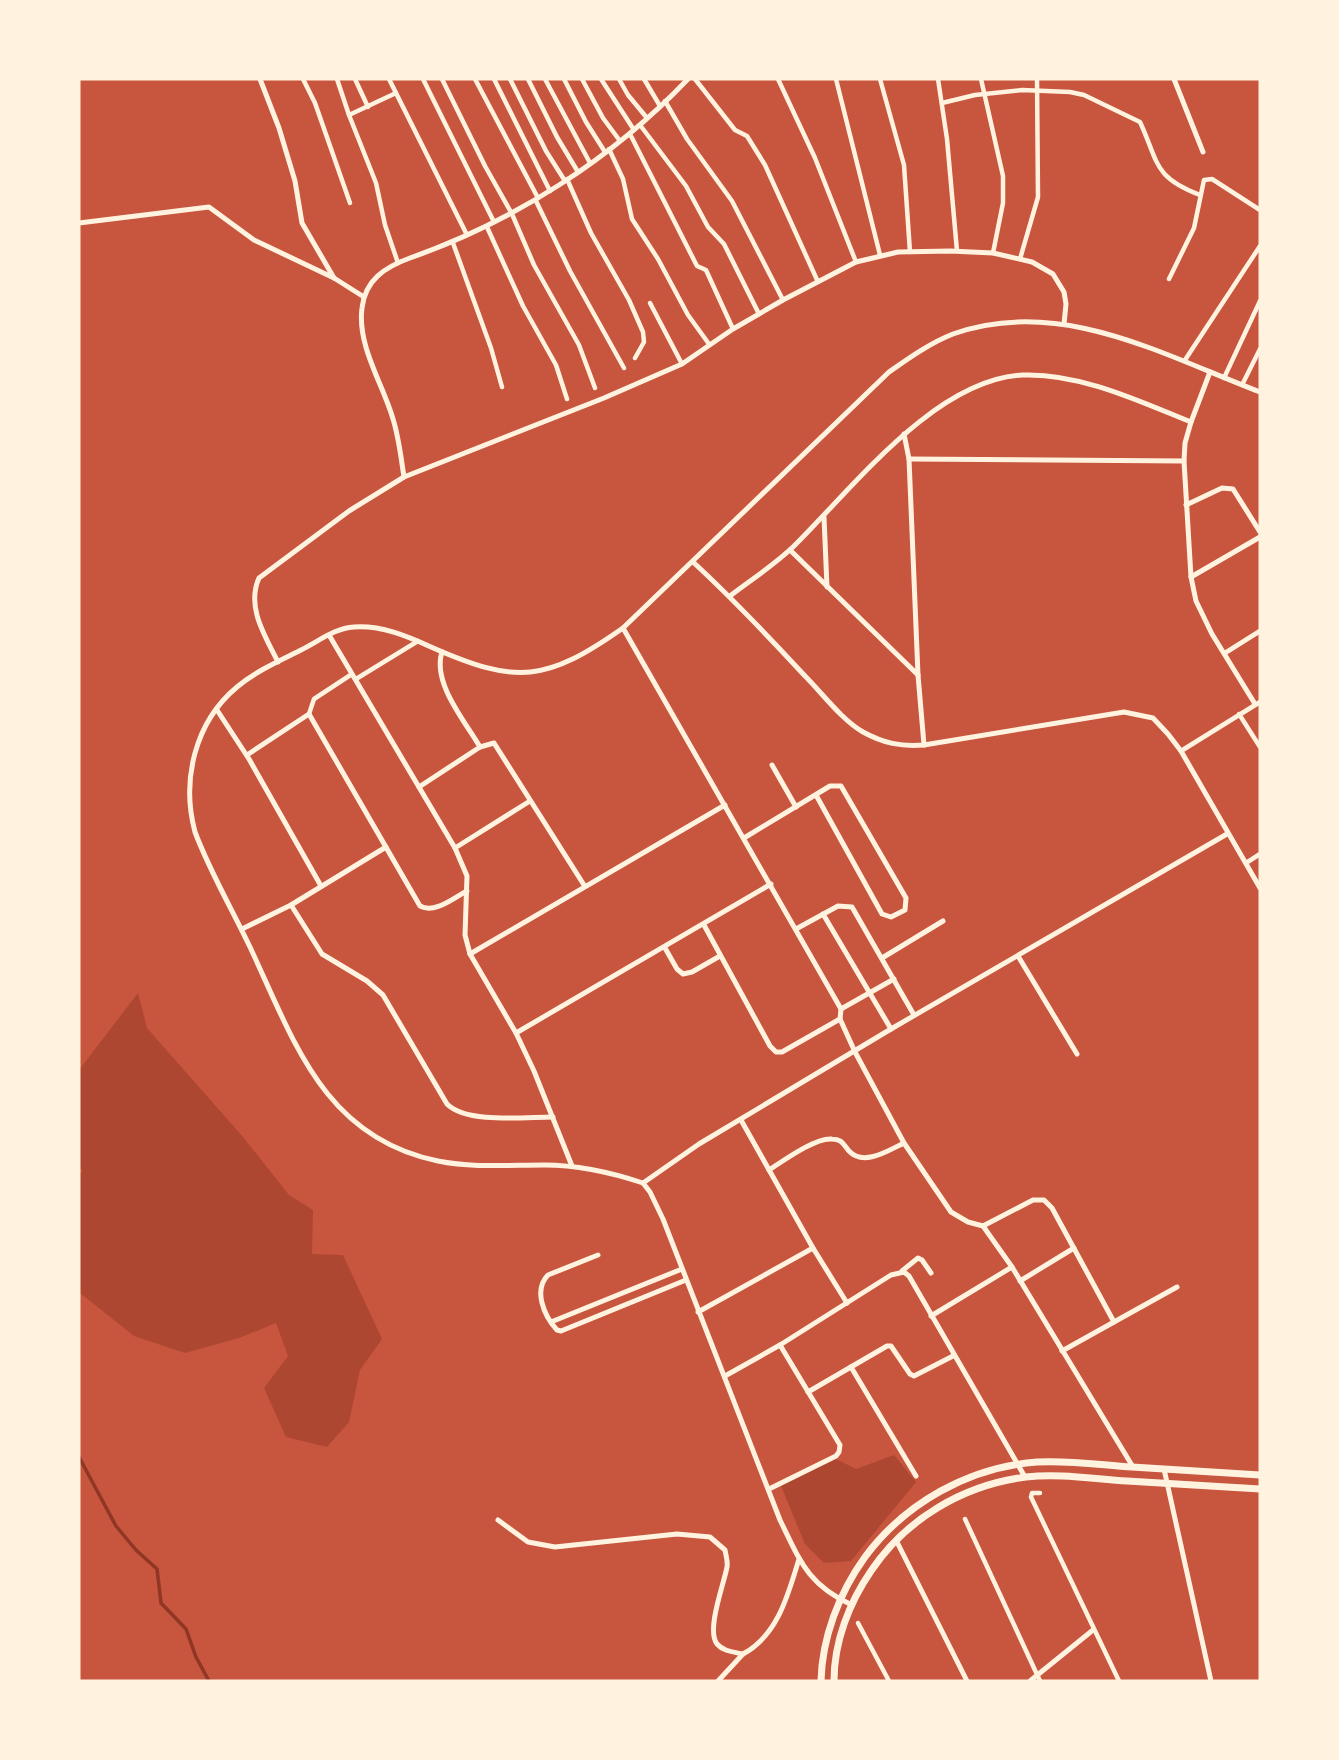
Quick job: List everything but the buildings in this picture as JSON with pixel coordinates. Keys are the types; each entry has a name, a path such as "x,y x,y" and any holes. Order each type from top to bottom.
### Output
{"street":[{"path":"260,79 295,181 302,223 334,278"},
{"path":"303,79 315,103 350,203"},
{"path":"337,79 376,183 385,225 398,262"},
{"path":"355,79 368,107"},
{"path":"389,79 468,236"},
{"path":"423,79 495,223"},
{"path":"442,79 512,214 534,265 579,345 595,388"},
{"path":"475,79 570,271 624,368"},
{"path":"494,79 550,191"},
{"path":"510,79 546,151 566,180 591,233 629,300 643,332 643,348 635,358"},
{"path":"528,79 578,172"},
{"path":"545,79 590,163"},
{"path":"564,79 586,121 607,150 623,179 632,219 650,245 688,314 709,344"},
{"path":"582,79 620,141"},
{"path":"601,79 632,132 697,266 706,270 733,329"},
{"path":"619,79 648,118"},
{"path":"644,79 732,201 783,300"},
{"path":"404,477 393,420 361,321 364,297 372,281 380,272 398,262 453,243 537,200 632,132 688,79"},
{"path":"695,79 736,130 747,136 765,165 818,282"},
{"path":"778,79 815,158 856,262"},
{"path":"836,79 880,255"},
{"path":"880,79 904,165 910,252"},
{"path":"938,79 957,251"},
{"path":"981,79 1004,184 1003,203 992,253"},
{"path":"1020,259 1038,197 1037,79"},
{"path":"1174,79 1203,152"},
{"path":"942,103 984,94 1037,90 1084,95 1140,122 1156,162 1169,180 1200,195"},
{"path":"349,115 397,93"},
{"path":"640,125 687,186 708,227 724,244 759,314"},
{"path":"1169,279 1194,228 1202,183 1208,178 1260,210"},
{"path":"79,223 209,207 254,240 334,278 364,297"},
{"path":"487,227 523,306 556,365 568,399"},
{"path":"453,243 491,348 502,387"},
{"path":"1185,360 1260,246"},
{"path":"278,662 255,610 255,587 259,578 338,519 404,477 604,398 682,364 733,329 856,262 880,255 957,251 992,253 1020,259 1046,268 1059,283 1066,298 1064,324"},
{"path":"1224,378 1260,301"},
{"path":"650,303 682,364"},
{"path":"852,1605 840,1600 811,1579 799,1559 780,1520 656,1201 643,1183 614,1173 572,1166 440,1161 410,1154 373,1137 351,1121 328,1097 311,1072 195,832 189,784 196,749 217,710 235,689 329,635 353,627 374,627 506,672 534,672 578,658 622,628 889,372 918,351 951,335 979,326 1027,321 1064,324 1115,336 1185,360 1260,392"},
{"path":"1242,385 1260,349"},
{"path":"1181,751 1258,703 1202,616 1191,577 1185,443 1210,372"},
{"path":"730,596 790,550 904,434 982,383 1001,377 1023,375 1072,380 1140,401 1191,422"},
{"path":"904,434 909,459 918,676 924,745"},
{"path":"909,459 1184,461"},
{"path":"1186,505 1222,488 1233,489 1260,532"},
{"path":"824,516 827,587"},
{"path":"1191,577 1260,537"},
{"path":"790,550 918,676"},
{"path":"693,562 730,596 838,710 860,730 882,741 903,747 924,745 1124,712 1153,718 1181,751 1260,888"},
{"path":"622,628 841,1009 840,1019 855,1052 904,1143 951,1212 968,1222 983,1226 1012,1267 1133,1467"},
{"path":"1224,653 1260,631"},
{"path":"329,635 455,848 467,876 465,934 470,954 516,1033 572,1166"},
{"path":"247,755 309,714 313,699 418,641"},
{"path":"442,652 439,667 443,684 481,747"},
{"path":"217,710 247,755 321,886"},
{"path":"309,714 415,900 424,909 435,908 467,891"},
{"path":"1239,714 1260,747"},
{"path":"419,787 481,747 495,744 584,885"},
{"path":"772,765 796,807"},
{"path":"744,838 832,785 841,786 906,898 905,910 891,918 882,914 816,795"},
{"path":"455,848 530,801"},
{"path":"470,954 725,805"},
{"path":"643,1183 699,1144 891,1029 1227,834"},
{"path":"242,929 290,905 386,848"},
{"path":"1246,863 1260,854"},
{"path":"516,1033 771,884"},
{"path":"290,905 318,951 367,981 383,995 453,1110 465,1115 553,1117"},
{"path":"796,929 843,905 852,907 914,1016"},
{"path":"823,914 891,1029"},
{"path":"882,958 943,921"},
{"path":"704,925 770,1046 776,1052 782,1052 840,1019"},
{"path":"664,948 683,974 692,972 720,956"},
{"path":"1018,956 1077,1054"},
{"path":"841,1009 894,979"},
{"path":"741,1120 847,1303"},
{"path":"769,1170 825,1139 843,1142 851,1153 863,1157 876,1156 904,1143"},
{"path":"983,1226 1032,1200 1044,1200 1052,1208 1114,1322"},
{"path":"698,1312 813,1248"},
{"path":"1020,1281 1074,1248"},
{"path":"598,1255 548,1275 542,1281 539,1294 551,1322 561,1331 686,1280"},
{"path":"725,1376 891,1275 902,1271 918,1258 931,1273"},
{"path":"931,1317 1012,1267"},
{"path":"551,1322 682,1269"},
{"path":"902,1271 909,1276 1025,1477"},
{"path":"1062,1351 1177,1287"},
{"path":"769,1489 839,1452 840,1445 779,1345"},
{"path":"808,1392 887,1346 891,1346 914,1376 953,1356"},
{"path":"851,1367 916,1476"},
{"path":"821,1681 825,1649 840,1600 863,1560 901,1517 929,1497 960,1482 988,1471 1055,1462 1260,1475"},
{"path":"1164,1469 1211,1681"},
{"path":"834,1681 837,1651 852,1605 879,1560 896,1540 929,1514 965,1493 994,1483 1025,1477 1056,1476 1260,1489"},
{"path":"1040,1493 1032,1493 1031,1497 1119,1681"},
{"path":"965,1518 1039,1679"},
{"path":"498,1520 528,1542 555,1547 677,1534 710,1537 725,1550 727,1564 713,1635 717,1644 727,1651 743,1654"},
{"path":"896,1540 967,1681"},
{"path":"718,1681 743,1654 769,1636 788,1595 799,1559"},
{"path":"858,1623 889,1681"},
{"path":"1030,1681 1039,1679 1093,1630"}],"shaded area":[{"path":"138,993 147,1028 243,1137 289,1195 313,1210 312,1254 343,1255 382,1339 360,1370 349,1422 327,1447 286,1437 264,1388 288,1356 276,1323 239,1338 185,1353 134,1336 80,1293 79,1177 82,1170 79,1168 79,1070"},
{"path":"894,1455 916,1482 851,1561 824,1563 805,1544 781,1486 836,1459 856,1469"}],"waterway":[{"path":"79,1457 116,1526 157,1569 161,1603 186,1629 196,1657 209,1681"}]}
